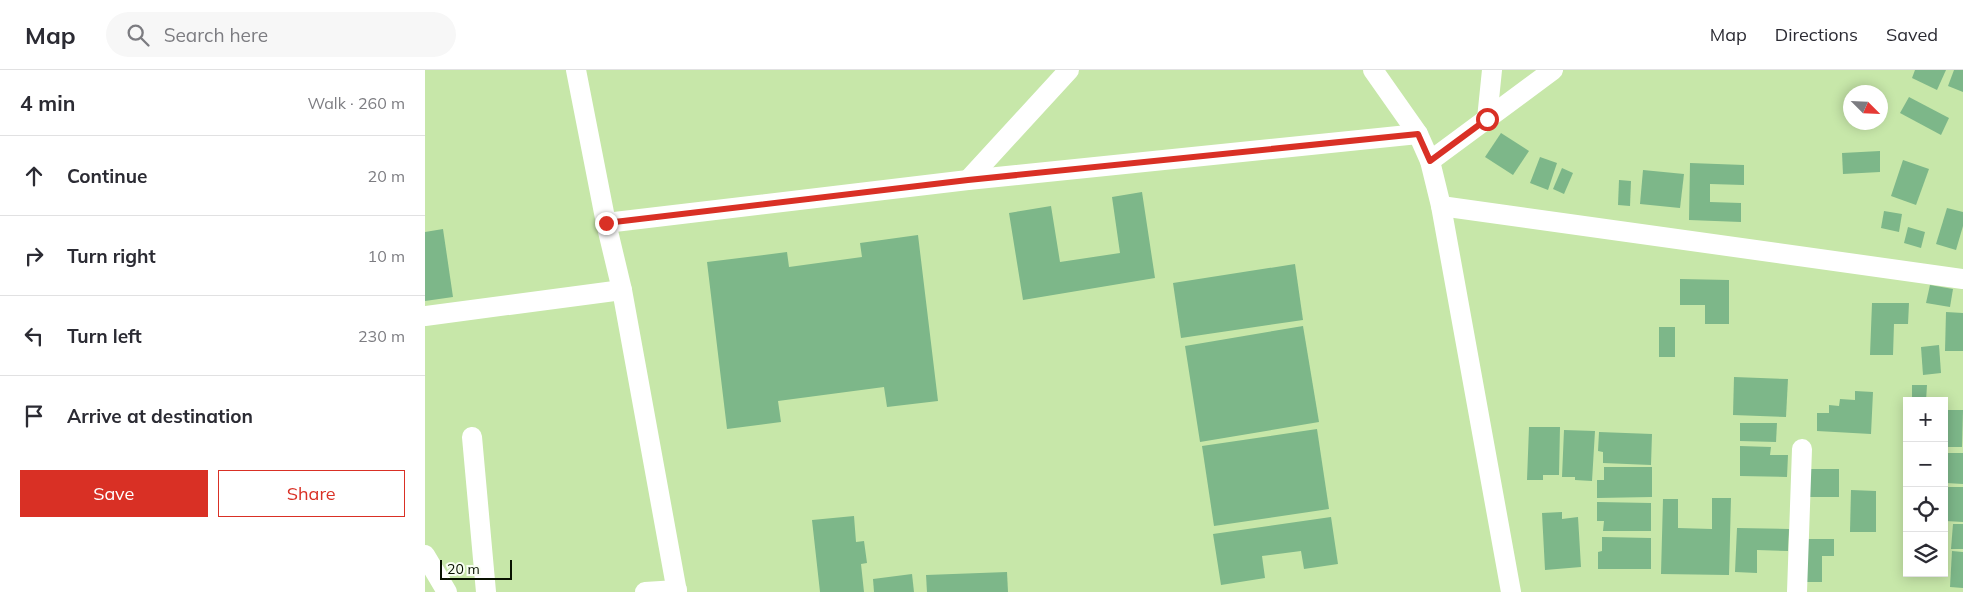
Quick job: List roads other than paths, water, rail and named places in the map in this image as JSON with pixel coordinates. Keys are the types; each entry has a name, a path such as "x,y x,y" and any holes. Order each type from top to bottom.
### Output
{"street":[{"path":"576,70 606,223 622,290 677,591 645,592"},
{"path":"968,180 1069,70"},
{"path":"1373,70 1418,134 1430,161 1441,206 1511,592"},
{"path":"1487,119 1492,70"},
{"path":"1430,161 1553,70"},
{"path":"606,223 968,180 1418,134"},
{"path":"1441,206 1963,279"},
{"path":"425,316 622,290"},
{"path":"472,437 486,592"},
{"path":"1797,592 1802,449"},
{"path":"425,555 447,592"}]}
